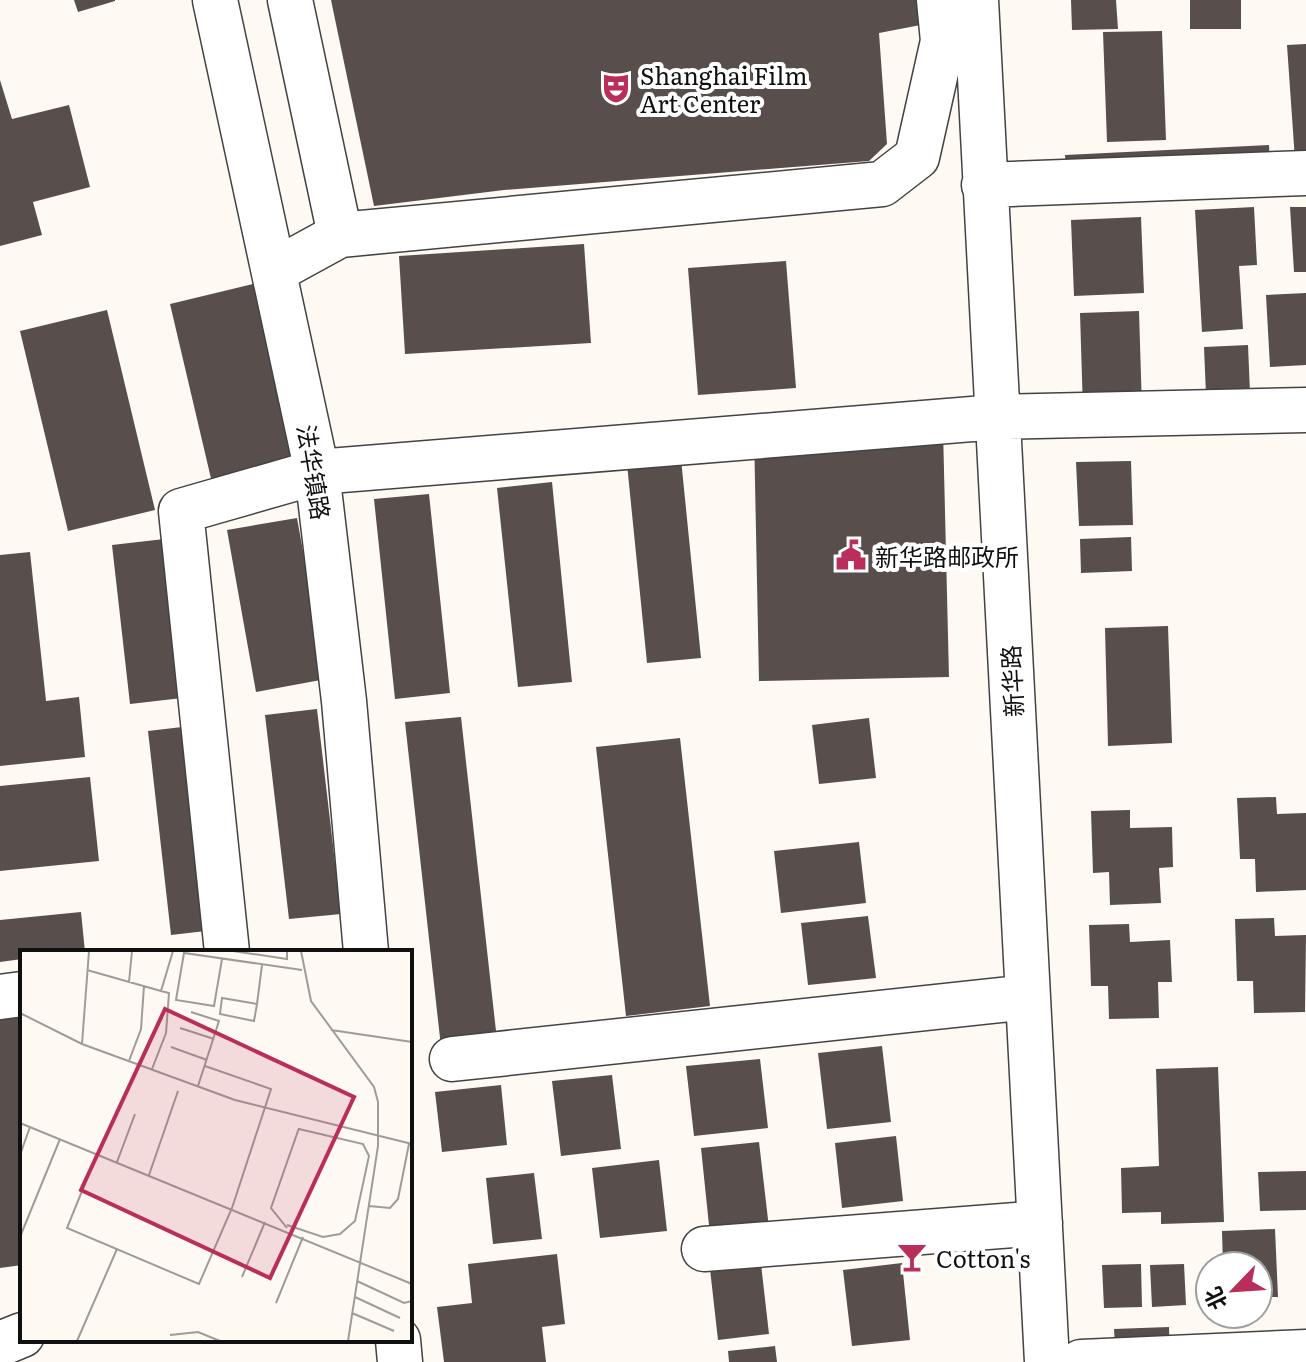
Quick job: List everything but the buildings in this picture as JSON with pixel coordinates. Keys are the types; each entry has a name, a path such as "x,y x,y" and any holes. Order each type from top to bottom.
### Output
{"street":[{"name":"法华镇路","path":"215,0 276,270 317,472 344,701 364,950"},
{"path":"290,0 340,235"},
{"path":"276,270 340,235 882,184 917,157 959,18"},
{"name":"新华路","path":"959,18 984,185 1047,1362"},
{"path":"984,185 1306,173"},
{"path":"227,950 181,511 317,472 997,417 1306,410"},
{"path":"0,997 20,994"},
{"path":"452,1059 1028,997"},
{"path":"704,1249 1040,1223"},
{"path":"0,1344 20,1336"},
{"path":"398,1342 400,1362"},
{"path":"1081,1362 1306,1352"}],"place":[{"name":"Shanghai Film Art Center","path":"616,88"},
{"name":"新华路邮政所","path":"851,555"},
{"name":"Cotton's","path":"912,1257"}]}
